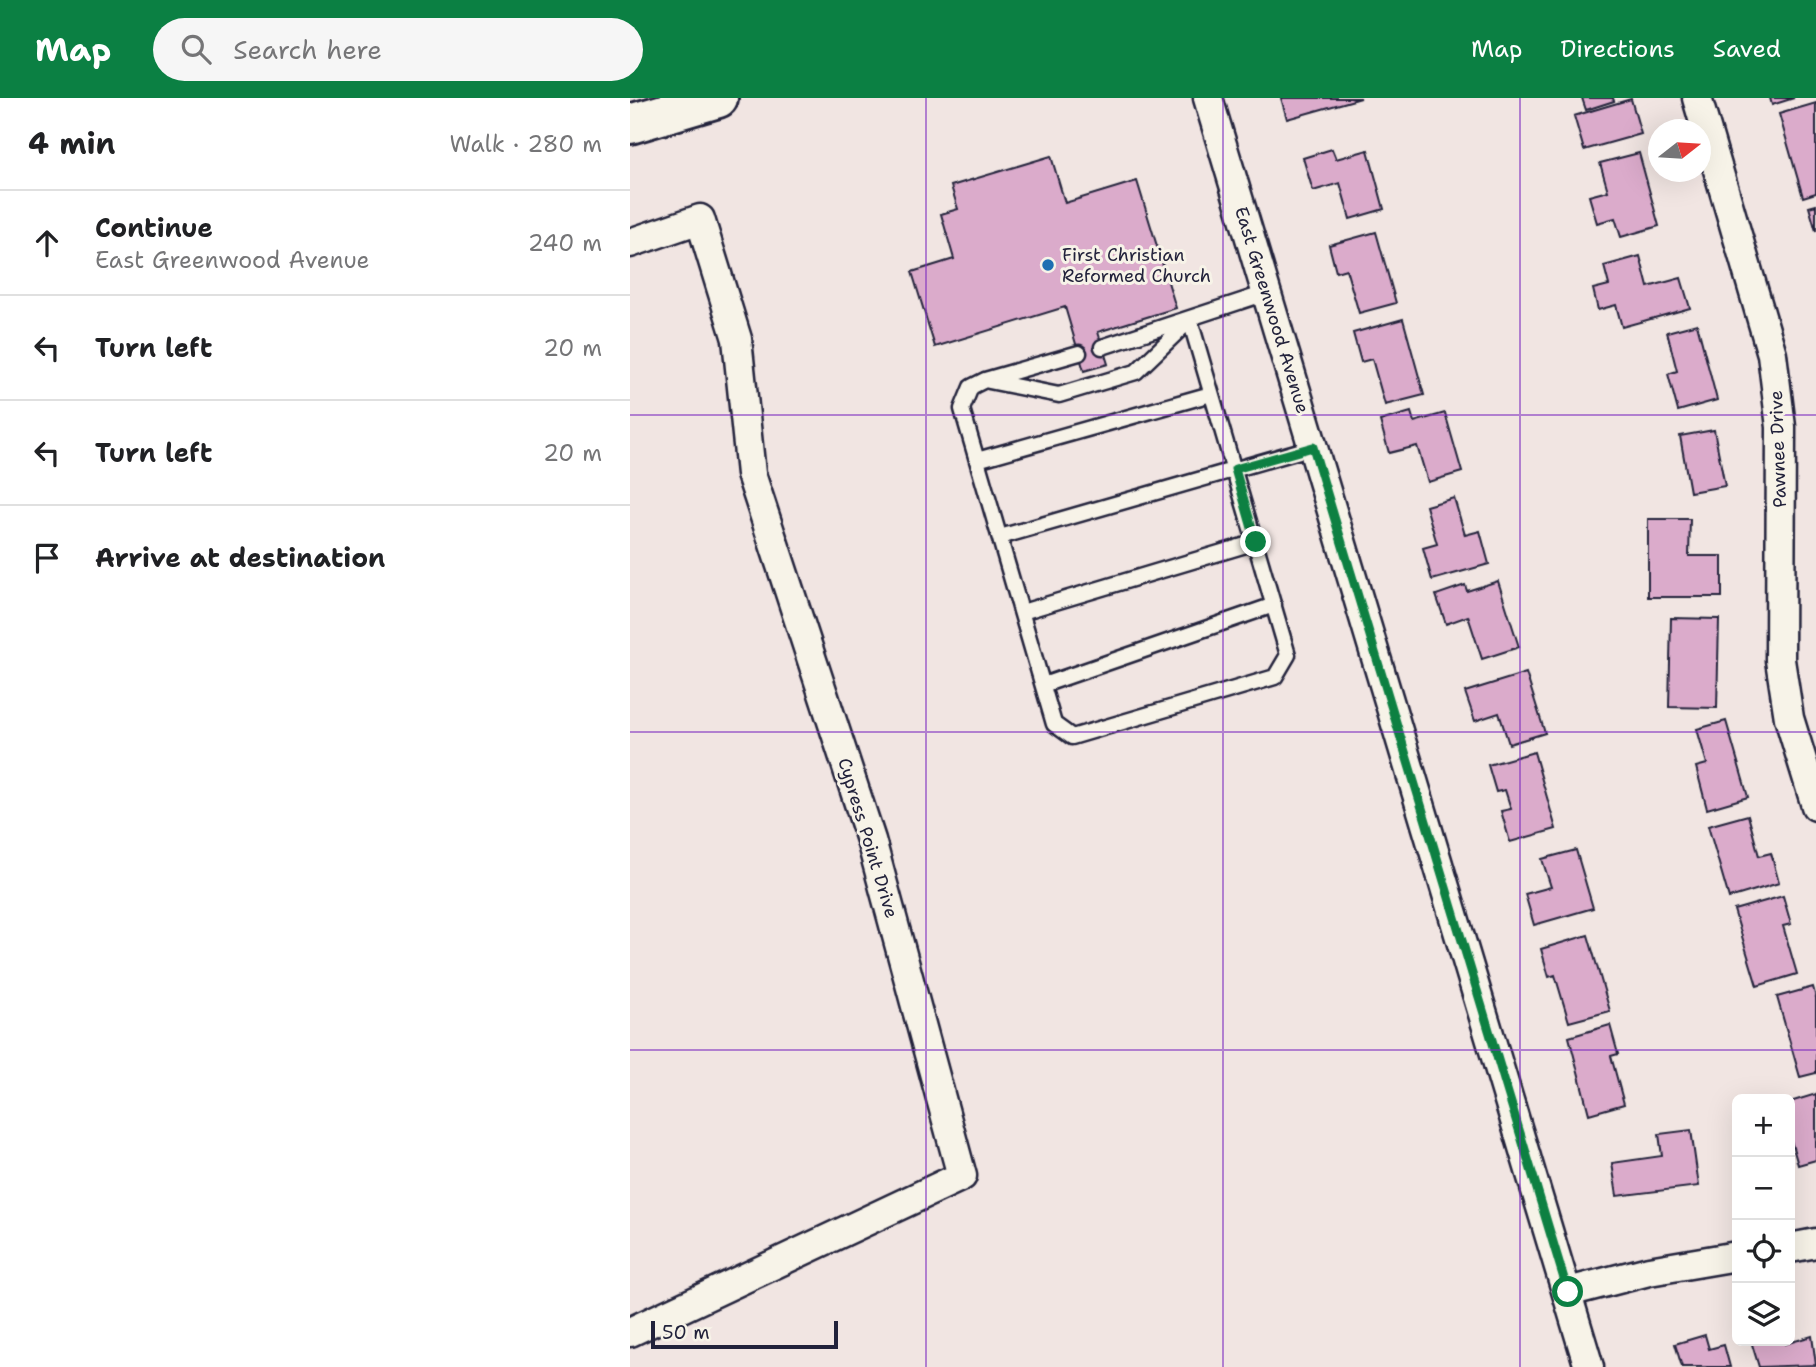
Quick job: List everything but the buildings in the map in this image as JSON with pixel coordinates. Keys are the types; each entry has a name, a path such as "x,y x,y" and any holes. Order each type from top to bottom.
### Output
{"main road":[{"path":"630,124 718,98"}],"street":[{"name":"East Greenwood Avenue","path":"1208,98 1590,1367"},
{"name":"Pawnee Drive","path":"1697,98 1772,354 1781,427 1780,660 1789,718 1816,806"},
{"name":"Cypress Point Drive","path":"630,243 700,219 737,339 751,474 871,840 962,1176 630,1332"},
{"path":"1795,1247 1816,1243"},
{"path":"1568,1292 1649,1271 1732,1257"}],"lane":[{"path":"1102,347 1266,293"},
{"path":"985,380 1059,395 1136,372 1190,320"},
{"path":"1079,353 985,380 971,387 962,409 1054,724 1072,737 1275,677 1288,655 1190,320"},
{"path":"978,460 1211,394"},
{"path":"1000,537 1313,447"},
{"path":"1022,612 1256,542"},
{"path":"1043,685 1274,605"}],"place":[{"name":"First Christian Reformed Church","path":"1048,265"}],"route":[{"path":"1256,542 1235,469 1313,447 1568,1292"}]}
